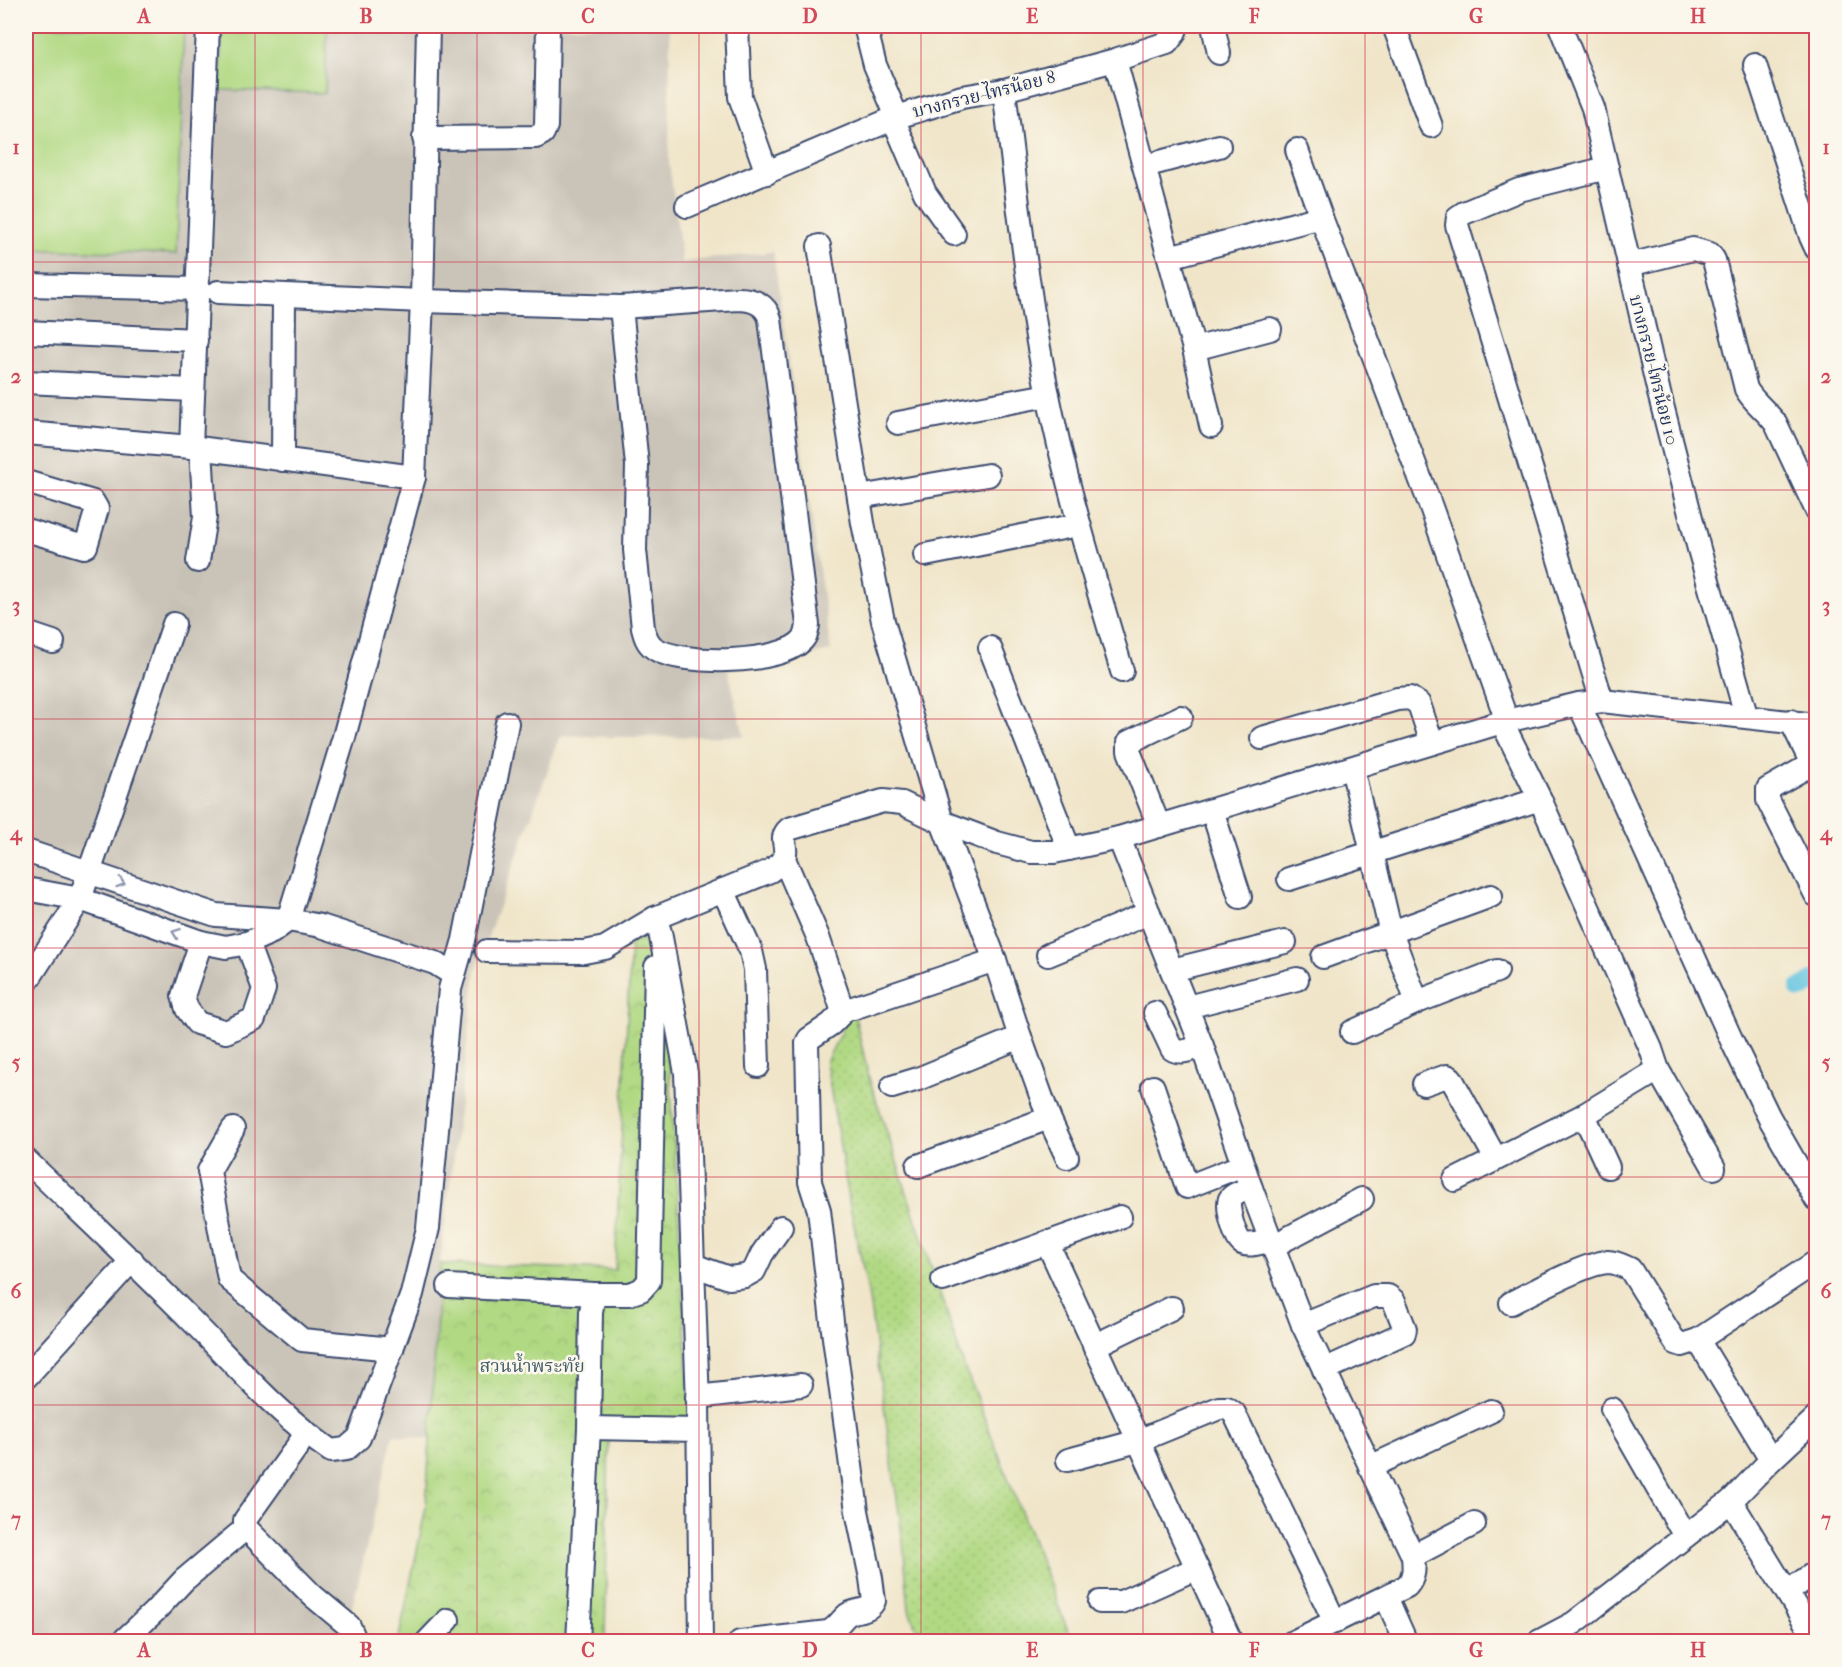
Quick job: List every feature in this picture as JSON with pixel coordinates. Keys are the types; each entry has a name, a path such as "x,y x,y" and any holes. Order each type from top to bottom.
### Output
{"street":[{"path":"198,561 205,517 196,448 192,390 196,340 208,290 208,26"},
{"path":"26,889 80,899 201,942 226,947 247,944 272,932 288,920 344,737 414,477 422,301 428,26"},
{"path":"424,138 537,137 543,133 546,126 548,26"},
{"path":"737,26 740,97 767,173"},
{"path":"865,26 875,65 925,193 954,234"},
{"name":"บางกรวย-ไทรน้อย 8","path":"687,206 895,117 962,97 1004,90 1115,60 1167,43 1177,26"},
{"path":"1213,26 1219,53"},
{"path":"1394,26 1431,126"},
{"name":"บางกรวย-ไทรน้อย 10","path":"1560,26 1593,108 1659,393 1696,538 1746,715"},
{"path":"1115,60 1194,349 1211,426"},
{"path":"1755,65 1816,248"},
{"path":"1004,90 1030,296 1048,395 1078,525 1122,671"},
{"path":"1145,166 1219,146"},
{"path":"1297,150 1431,507 1505,722 1651,1049 1658,1070 1714,1168"},
{"path":"1602,701 1457,225 1458,217 1464,213 1519,190 1607,168"},
{"path":"1169,257 1321,217"},
{"path":"819,246 859,497 883,621 942,822 995,960 1049,1118 1067,1157"},
{"path":"1629,265 1693,249 1710,254 1714,261 1746,389 1757,405 1769,414 1776,424 1816,509"},
{"path":"26,285 621,307 738,298 753,300 769,313 808,625 804,639 797,645 761,657 703,660 660,652 651,646 646,638 635,550 637,465 621,307"},
{"path":"283,460 284,295"},
{"path":"1194,349 1270,329"},
{"path":"26,332 196,340"},
{"path":"26,382 192,390"},
{"path":"898,423 1048,395"},
{"path":"26,433 196,448 414,477"},
{"path":"859,497 988,475"},
{"path":"26,482 93,502 97,507 85,547 27,536"},
{"path":"925,555 1078,525"},
{"path":"26,983 80,899 174,624"},
{"path":"26,633 53,642"},
{"path":"990,648 1069,849"},
{"path":"1262,738 1397,699 1410,698 1419,704 1432,743"},
{"path":"740,1641 828,1632 835,1629 848,1615 867,1609 873,1601 871,1578 857,1511 819,1210 810,1182 807,1043 843,1012 818,937 784,859 786,831 883,801 902,803 942,822 997,843 1031,852 1054,852 1119,838 1432,743 1580,704 1602,701 1816,724"},
{"path":"1580,704 1732,1041 1769,1117 1816,1199"},
{"path":"1159,826 1129,751 1129,742 1181,717"},
{"path":"1791,721 1814,768 1768,789 1767,794 1816,896"},
{"path":"26,1160 132,1260 272,1403 306,1434 331,1451 346,1449 359,1438 412,1294 428,1228 450,990 464,940 507,723"},
{"path":"1352,768 1391,933 1417,1002"},
{"path":"1289,879 1540,799"},
{"path":"1212,810 1240,897"},
{"path":"1119,838 1202,1046 1251,1188 1303,1325 1413,1556 1414,1570 1412,1580 1407,1586 1293,1641"},
{"path":"26,851 216,915 288,920 321,926 435,963 454,975"},
{"path":"487,951 584,952 604,948 658,925 723,890 770,871 784,859"},
{"path":"723,890 753,960 758,1066"},
{"path":"1323,957 1491,896"},
{"path":"1048,955 1149,913"},
{"path":"658,925 686,1073 698,1430 701,1641"},
{"path":"449,1286 629,1294 641,1290 649,1281 658,925"},
{"path":"201,942 183,996 187,1009 197,1023 226,1032 254,1018 264,989 247,944"},
{"path":"1172,970 1285,942"},
{"path":"853,1008 995,960"},
{"path":"1352,1032 1417,1002 1497,971"},
{"path":"1187,1007 1297,979"},
{"path":"1155,1013 1176,1051 1182,1052 1202,1046"},
{"path":"891,1087 1020,1037"},
{"path":"1455,1180 1584,1114 1658,1070"},
{"path":"1424,1084 1447,1076 1451,1078 1496,1159"},
{"path":"1153,1087 1187,1187 1243,1165"},
{"path":"1584,1114 1608,1167"},
{"path":"918,1166 1049,1118"},
{"path":"233,1129 209,1171 229,1279 302,1340 392,1349"},
{"path":"1272,1244 1362,1199"},
{"path":"943,1280 1120,1217"},
{"path":"693,1265 729,1278 745,1276 754,1271 762,1254 781,1227"},
{"path":"1047,1242 1197,1568 1224,1639"},
{"path":"26,1377 132,1260"},
{"path":"1511,1303 1591,1266 1614,1263 1630,1269 1676,1343 1682,1346 1698,1340 1816,1262"},
{"path":"578,1641 589,1428 591,1312 594,1294"},
{"path":"1303,1325 1374,1296 1388,1296 1394,1301 1405,1329 1404,1333 1324,1370"},
{"path":"1095,1346 1172,1308"},
{"path":"1698,1340 1771,1460"},
{"path":"697,1397 801,1384"},
{"path":"1068,1460 1138,1442 1219,1408 1227,1408 1234,1413 1335,1622"},
{"path":"1612,1409 1685,1536"},
{"path":"1370,1467 1491,1411"},
{"path":"1538,1641 1574,1623 1731,1501 1816,1418"},
{"path":"589,1428 698,1430"},
{"path":"306,1434 245,1520 246,1528 313,1596 349,1626 356,1641"},
{"path":"1731,1501 1816,1640"},
{"path":"1413,1556 1474,1524"},
{"path":"122,1641 184,1580 246,1528"},
{"path":"1100,1602 1121,1602 1197,1568"},
{"path":"1786,1592 1816,1572"},
{"path":"1386,1597 1406,1641"},
{"path":"427,1641 448,1620"}],"shaded area":[{"path":"26,26 670,26 669,162 682,262 773,252 831,651 728,670 744,736 563,735 559,739 476,970 440,1264 429,1439 393,1435 344,1641 26,1642"}],"green space":[{"path":"26,26 184,26 176,254 26,249"},
{"path":"222,26 327,26 325,93 220,90"},
{"name":"สวนน้ำพระทัย","path":"631,940 662,940 691,1425 609,1426 605,1641 398,1642 426,1507 440,1264 615,1270"},
{"path":"853,1008 869,1078 964,1366 1072,1641 921,1641 909,1610 903,1542 868,1292 850,1206 826,1062"}],"waterway":[{"path":"1800,989 1816,980"}],"tunnel":[{"path":"174,624 198,561"}]}
